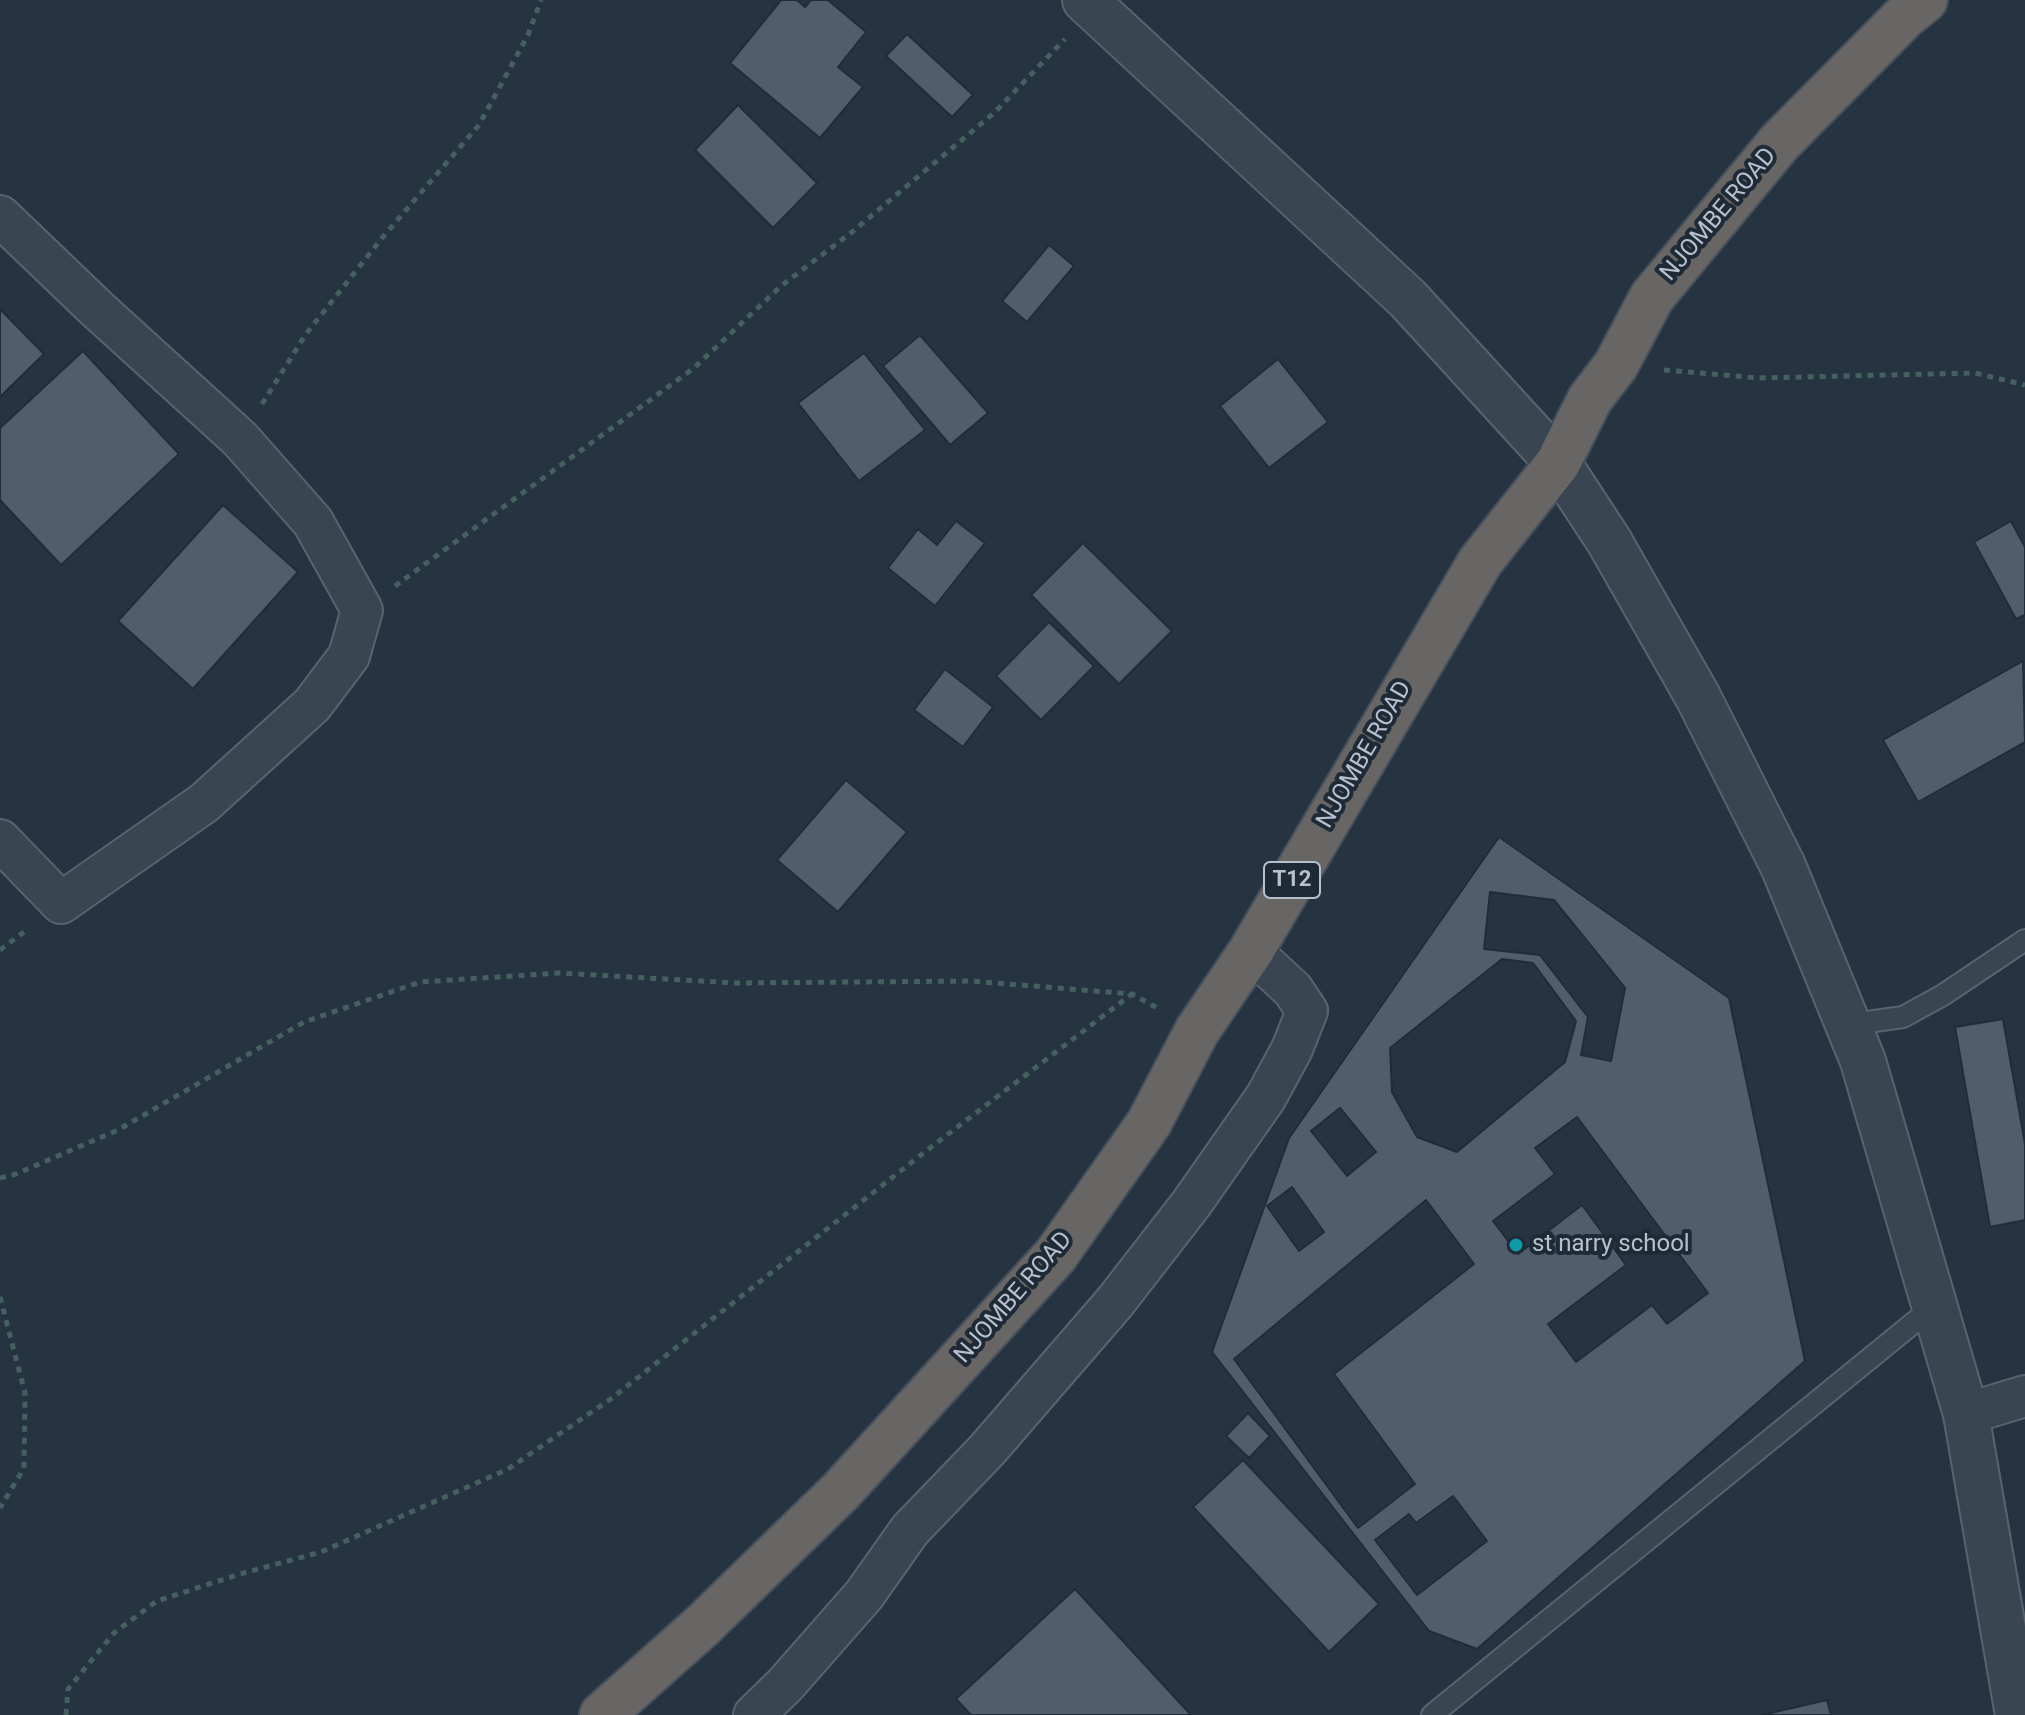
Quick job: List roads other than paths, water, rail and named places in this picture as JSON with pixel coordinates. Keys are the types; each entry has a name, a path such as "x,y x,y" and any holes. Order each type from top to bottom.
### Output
{"highway":[{"name":"NJOMBE ROAD","path":"602,1715 702,1626 841,1491 1055,1256 1149,1123 1197,1031 1251,951 1480,562 1558,463 1590,399 1616,365 1652,297 1779,143 1905,16 1925,0"}],"street":[{"path":"1089,5 1408,299 1558,463 1609,541 1698,697 1783,866 1863,1061 1966,1414 2018,1715"},
{"path":"0,216 240,439 313,522 362,610 349,656 312,705 204,803 61,903 0,840"},
{"path":"754,1715 785,1685 864,1595 910,1530 987,1450 1115,1302 1191,1204 1266,1097 1292,1049 1307,1011 1293,990 1251,951"},
{"path":"1966,1414 2025,1396"}],"lane":[{"path":"1846,1025 1903,1017 1943,995 2025,940"},
{"path":"1432,1715 1933,1307"}],"place":[{"name":"st narry school","path":"1516,1245"}]}
